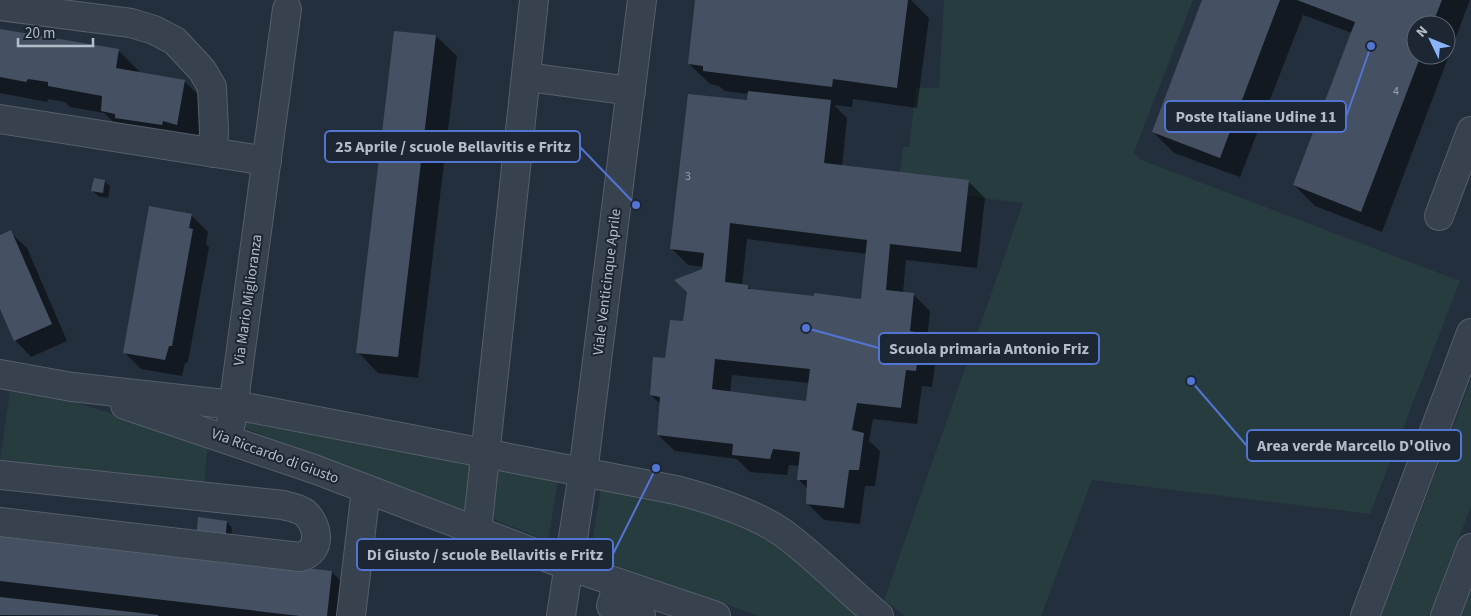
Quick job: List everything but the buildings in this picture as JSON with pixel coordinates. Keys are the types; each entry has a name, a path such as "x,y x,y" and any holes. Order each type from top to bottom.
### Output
{"street":[{"path":"476,531 534,0"},
{"name":"Viale Venticinque Aprile","path":"583,473 642,0"},
{"path":"0,6 131,23 154,30 175,41 202,70 212,88 213,152"},
{"name":"Via Mario Miglioranza","path":"229,439 287,9"},
{"path":"527,77 631,91"},
{"path":"0,119 267,161"},
{"path":"1439,216 1471,131"},
{"path":"1365,616 1471,333"},
{"name":"Via Riccardo di Giusto","path":"0,374 72,387 234,405 698,496 761,520 781,532 879,616"},
{"name":"Via Riccardo di Giusto","path":"72,387 229,439 569,566 716,616"},
{"path":"562,616 583,473"},
{"path":"0,476 288,506 304,512 315,528 316,538 314,549 309,555 300,557 0,522"},
{"path":"351,616 366,489"},
{"path":"1445,616 1471,548"},
{"path":"618,583 611,606 641,616"}],"green space":[{"path":"944,0 1193,0 1134,152 1139,159 1460,281 1370,514 1092,480 1041,616 905,616 884,600 1023,203 967,196 900,172 903,147 909,147 916,88 939,88"},
{"path":"1471,380 1471,506 1429,616 1381,616"},
{"path":"10,391 67,400 208,443 204,485 0,461"},
{"path":"243,413 474,462 469,512 245,428"},
{"path":"496,470 558,480 548,541 488,517"},
{"path":"602,482 667,497 758,531 795,559 857,616 759,616 590,556"},
{"path":"1471,582 1471,616 1458,616"}],"place":[{"name":"Poste Italiane Udine 11","path":"1371,46"},
{"name":"25 Aprile / scuole Bellavitis e Fritz","path":"636,205"},
{"name":"Scuola primaria Antonio Friz","path":"806,328"},
{"name":"Area verde Marcello D'Olivo","path":"1191,381"},
{"name":"Di Giusto / scuole Bellavitis e Fritz","path":"656,468"}]}
